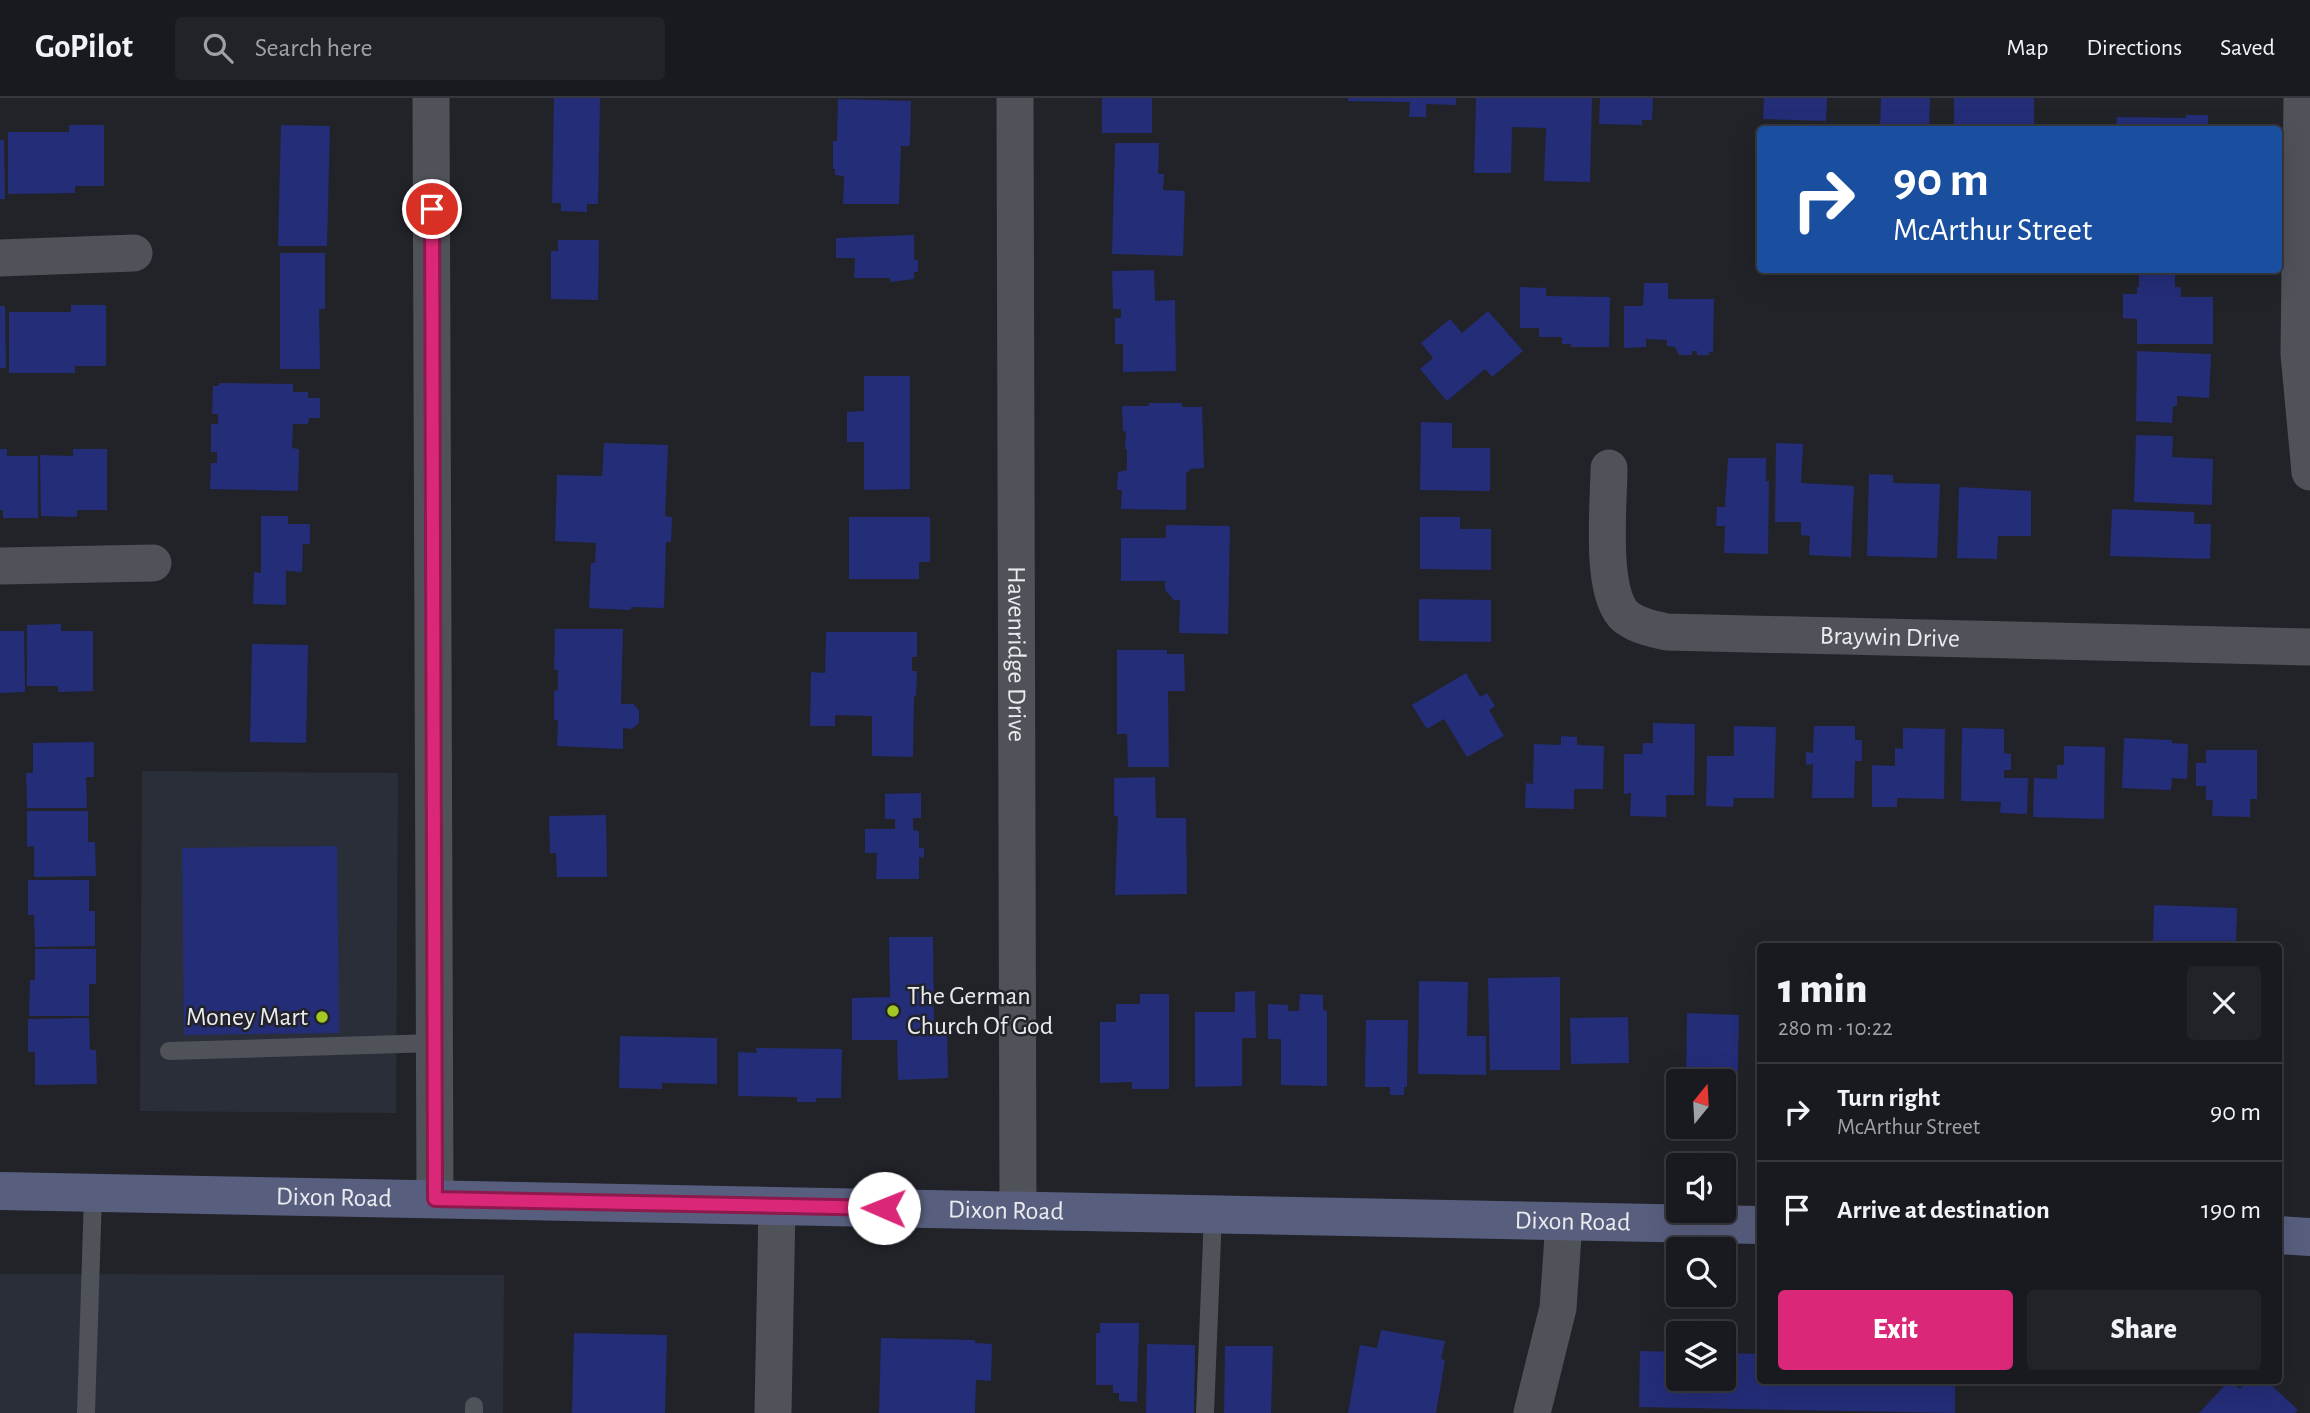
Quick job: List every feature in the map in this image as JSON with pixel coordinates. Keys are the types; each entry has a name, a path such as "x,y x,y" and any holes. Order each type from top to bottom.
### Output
{"main road":[{"name":"Dixon Road","path":"0,1191 93,1195 435,1199 1757,1225"},
{"path":"2282,1235 2310,1237"}],"street":[{"path":"431,98 435,1199"},
{"name":"Havenridge Drive","path":"1015,98 1018,1210"},
{"path":"2302,98 2299,354 2310,472"},
{"path":"0,258 134,253"},
{"name":"Braywin Drive","path":"1609,468 1608,578 1614,601 1625,616 1641,626 1667,632 2310,647"},
{"path":"0,566 153,564"},
{"path":"773,1413 777,1206"},
{"path":"1532,1413 1558,1308 1563,1222"}],"lane":[{"path":"169,1051 435,1043"},
{"path":"86,1413 93,1195"},
{"path":"1205,1413 1213,1214"}],"shaded area":[{"path":"142,771 398,773 396,1113 140,1111"},
{"path":"0,1274 504,1275 503,1413 0,1413"}],"building":[{"path":"554,98 600,98 598,204 587,204 587,212 561,211 561,203 552,203"},
{"path":"1102,98 1152,98 1152,133 1102,133"},
{"path":"1348,98 1456,98 1456,105 1426,104 1426,117 1409,117 1410,102 1348,101"},
{"path":"1476,98 1592,98 1590,182 1544,181 1546,128 1512,127 1511,173 1474,173"},
{"path":"1600,98 1653,98 1652,120 1642,120 1642,125 1599,124"},
{"path":"1764,98 1827,98 1826,121 1763,119"},
{"path":"1881,98 1930,98 1929,126 1880,126"},
{"path":"1954,98 2034,98 2034,126 1954,126"},
{"path":"838,99 911,101 910,146 901,146 899,204 843,204 844,176 835,175 833,169"},
{"path":"2186,115 2208,115 2208,126 2116,126 2117,117 2186,118"},
{"path":"69,125 104,125 104,186 75,186 75,193 8,194 8,132 69,132"},
{"path":"281,125 330,126 327,246 278,246"},
{"path":"0,140 4,140 5,199 0,199"},
{"path":"1115,143 1159,143 1158,174 1164,174 1163,190 1185,191 1183,256 1112,254"},
{"path":"914,235 914,260 918,260 918,272 914,272 914,279 890,282 890,278 854,278 855,258 836,258 836,238"},
{"path":"558,240 599,240 598,300 551,299 551,251 558,251"},
{"path":"280,253 325,253 325,309 319,309 320,369 280,369"},
{"path":"1154,270 1155,301 1175,300 1176,371 1123,372 1123,344 1115,344 1115,318 1121,318 1121,309 1113,309 1112,271"},
{"path":"2139,273 2175,273 2175,287 2181,287 2181,297 2213,297 2213,344 2137,344 2137,319 2123,318 2123,294 2137,294"},
{"path":"1644,283 1668,283 1668,299 1714,299 1713,352 1709,352 1709,355 1697,355 1697,351 1692,351 1692,355 1679,355 1675,347 1667,346 1667,340 1646,339 1646,347 1624,348 1624,306 1643,306"},
{"path":"1520,287 1546,288 1546,296 1610,297 1609,347 1571,347 1571,344 1562,344 1562,337 1539,337 1539,328 1520,328"},
{"path":"71,305 106,305 106,366 75,366 75,373 9,373 9,312 71,312"},
{"path":"0,306 5,306 6,368 0,368"},
{"path":"1488,311 1523,351 1492,377 1485,369 1447,401 1420,369 1433,358 1421,343 1450,319 1462,333"},
{"path":"2137,351 2211,354 2209,398 2177,396 2177,406 2173,406 2172,423 2136,421"},
{"path":"864,376 910,376 910,489 864,490 864,442 847,442 847,412 864,411"},
{"path":"219,383 293,384 293,392 308,392 308,398 320,398 320,418 309,418 308,424 293,424 292,448 299,449 298,491 210,489 211,463 217,463 217,452 211,452 211,424 218,424 218,414 212,414 213,386 219,386"},
{"path":"1149,403 1182,403 1182,407 1202,407 1204,468 1191,469 1186,473 1186,510 1121,509 1122,490 1117,490 1118,472 1127,470 1122,406 1149,406"},
{"path":"1421,422 1452,423 1452,448 1490,448 1490,491 1420,490"},
{"path":"2136,435 2173,436 2172,457 2213,459 2212,505 2134,502"},
{"path":"604,443 668,445 665,516 672,517 671,542 666,542 664,608 589,608 591,563 595,563 596,543 555,541 557,475 602,476"},
{"path":"1776,443 1803,444 1801,483 1854,486 1851,557 1809,555 1810,536 1801,535 1801,522 1775,522"},
{"path":"0,449 7,449 7,456 38,456 38,518 3,518 3,510 0,510"},
{"path":"73,449 107,449 107,510 77,510 77,517 41,516 40,455 73,456"},
{"path":"1728,458 1766,458 1766,481 1769,481 1768,554 1724,553 1725,526 1716,526 1717,507 1725,507"},
{"path":"1869,474 1893,475 1893,483 1940,484 1937,558 1867,556"},
{"path":"1959,487 2031,491 2031,536 1998,536 1997,559 1957,558"},
{"path":"2112,509 2194,512 2194,524 2211,524 2210,559 2110,556"},
{"path":"261,516 288,516 288,524 310,524 310,544 303,544 302,572 286,571 286,605 253,604 254,572 261,573"},
{"path":"849,517 930,517 930,562 919,562 919,579 849,579"},
{"path":"1420,517 1460,517 1460,529 1491,529 1491,570 1420,569"},
{"path":"1166,525 1230,526 1228,634 1179,633 1180,600 1174,600 1165,590 1165,581 1121,581 1121,538 1166,538"},
{"path":"1419,599 1491,600 1491,642 1419,641"},
{"path":"61,624 61,631 93,631 93,691 58,692 58,686 27,686 27,625"},
{"path":"555,629 623,629 621,704 633,704 639,710 639,723 632,729 623,728 623,749 557,746 558,720 554,720 554,691 558,690 558,670 554,670"},
{"path":"0,631 24,631 25,692 0,693"},
{"path":"826,632 917,632 917,657 912,657 912,671 917,671 913,757 872,756 872,716 835,715 835,726 810,726 811,672 825,673"},
{"path":"252,644 308,645 306,743 250,742"},
{"path":"1117,650 1167,650 1167,654 1184,654 1185,691 1168,691 1169,767 1128,767 1127,734 1117,734"},
{"path":"1466,673 1480,697 1487,693 1495,706 1489,710 1504,736 1467,757 1444,719 1427,729 1412,705"},
{"path":"1653,723 1695,724 1694,795 1666,795 1666,817 1630,816 1631,793 1624,794 1624,754 1642,754 1643,743 1653,743"},
{"path":"1734,726 1776,727 1774,798 1734,798 1733,807 1706,806 1707,756 1734,756"},
{"path":"1814,726 1855,726 1855,740 1862,740 1862,761 1855,761 1854,798 1812,798 1813,764 1806,765 1806,752 1813,753"},
{"path":"1903,728 1945,729 1944,799 1897,798 1897,807 1872,807 1872,765 1895,766 1895,748 1903,749"},
{"path":"1962,728 2004,729 2004,753 2011,754 2011,770 2004,770 2004,778 2028,778 2027,814 2000,813 2001,802 1961,801"},
{"path":"1561,736 1577,737 1577,745 1604,746 1603,789 1574,789 1574,809 1525,808 1526,783 1533,784 1534,744 1561,745"},
{"path":"2124,738 2172,740 2172,743 2188,744 2187,779 2172,778 2171,790 2122,788"},
{"path":"94,742 94,777 86,777 87,808 27,808 26,773 33,773 33,743"},
{"path":"2064,746 2105,747 2104,819 2033,817 2034,778 2057,779 2057,765 2064,765"},
{"path":"2206,750 2257,750 2257,799 2250,799 2250,817 2212,816 2213,800 2206,800 2206,786 2196,786 2196,763 2206,763"},
{"path":"1155,777 1156,818 1186,818 1187,894 1115,895 1118,816 1114,816 1114,778"},
{"path":"921,793 921,818 913,818 913,830 919,831 919,848 924,848 924,858 919,857 919,879 876,879 877,853 865,853 865,829 895,829 895,819 885,819 885,794"},
{"path":"27,811 88,811 88,842 95,842 96,876 34,877 34,846 27,847"},
{"path":"606,815 607,877 557,877 556,853 550,853 549,816"},
{"path":"337,846 339,1033 184,1035 182,848"},
{"path":"28,880 89,880 89,911 95,911 95,946 35,947 34,915 28,915"},
{"path":"2154,905 2237,908 2236,943 2153,943"},
{"name":"The German Church Of God","path":"889,937 933,937 934,1025 947,1024 948,1078 898,1080 897,1040 852,1040 852,998 890,997"},
{"path":"35,949 96,949 96,984 89,984 89,1016 29,1016 30,980 35,980"},
{"path":"1560,977 1560,1070 1490,1070 1488,978"},
{"path":"1419,981 1468,982 1467,1036 1486,1036 1486,1075 1418,1074"},
{"path":"1255,991 1256,1038 1242,1038 1242,1086 1195,1087 1195,1012 1235,1012 1235,992"},
{"path":"1140,994 1169,994 1169,1089 1132,1089 1132,1082 1100,1083 1100,1022 1116,1022 1116,1004 1140,1004"},
{"path":"1300,994 1323,995 1323,1010 1327,1011 1327,1086 1281,1085 1281,1039 1268,1039 1268,1004 1288,1005 1288,1011 1299,1011"},
{"path":"1687,1013 1739,1015 1737,1105 1736,1069 1686,1069"},
{"path":"1628,1017 1629,1063 1571,1064 1570,1018"},
{"path":"89,1018 90,1050 96,1050 97,1084 35,1085 35,1052 28,1052 28,1019"},
{"path":"1366,1020 1408,1020 1407,1087 1404,1087 1404,1095 1390,1095 1390,1087 1365,1087"},
{"path":"620,1036 717,1038 717,1084 662,1083 662,1089 619,1088"},
{"path":"756,1048 842,1049 841,1098 816,1098 816,1102 797,1102 797,1097 738,1096 738,1052 757,1053"},
{"path":"1100,1323 1139,1323 1137,1402 1119,1401 1119,1393 1113,1393 1113,1385 1096,1385 1096,1333 1100,1333"},
{"path":"1381,1330 1445,1341 1441,1359 1445,1360 1436,1413 1348,1413 1360,1345 1377,1348"},
{"path":"574,1333 667,1335 665,1413 572,1413"},
{"path":"881,1338 975,1340 975,1343 992,1344 991,1381 976,1380 975,1413 879,1413"},
{"path":"1147,1344 1195,1345 1194,1413 1146,1413"},
{"path":"1225,1346 1273,1346 1271,1413 1224,1413"},
{"path":"1640,1351 1666,1352 1666,1391 1736,1391 1736,1353 1757,1354 1757,1384 1955,1384 1955,1413 1639,1407"},
{"path":"2226,1384 2233,1384 2240,1389 2245,1384 2270,1384 2298,1410 2295,1413 2199,1413"}],"place":[{"name":"The German Church Of God","path":"893,1011"},
{"name":"Money Mart","path":"322,1017"}],"route":[{"path":"432,209 435,1199 884,1208"}]}
